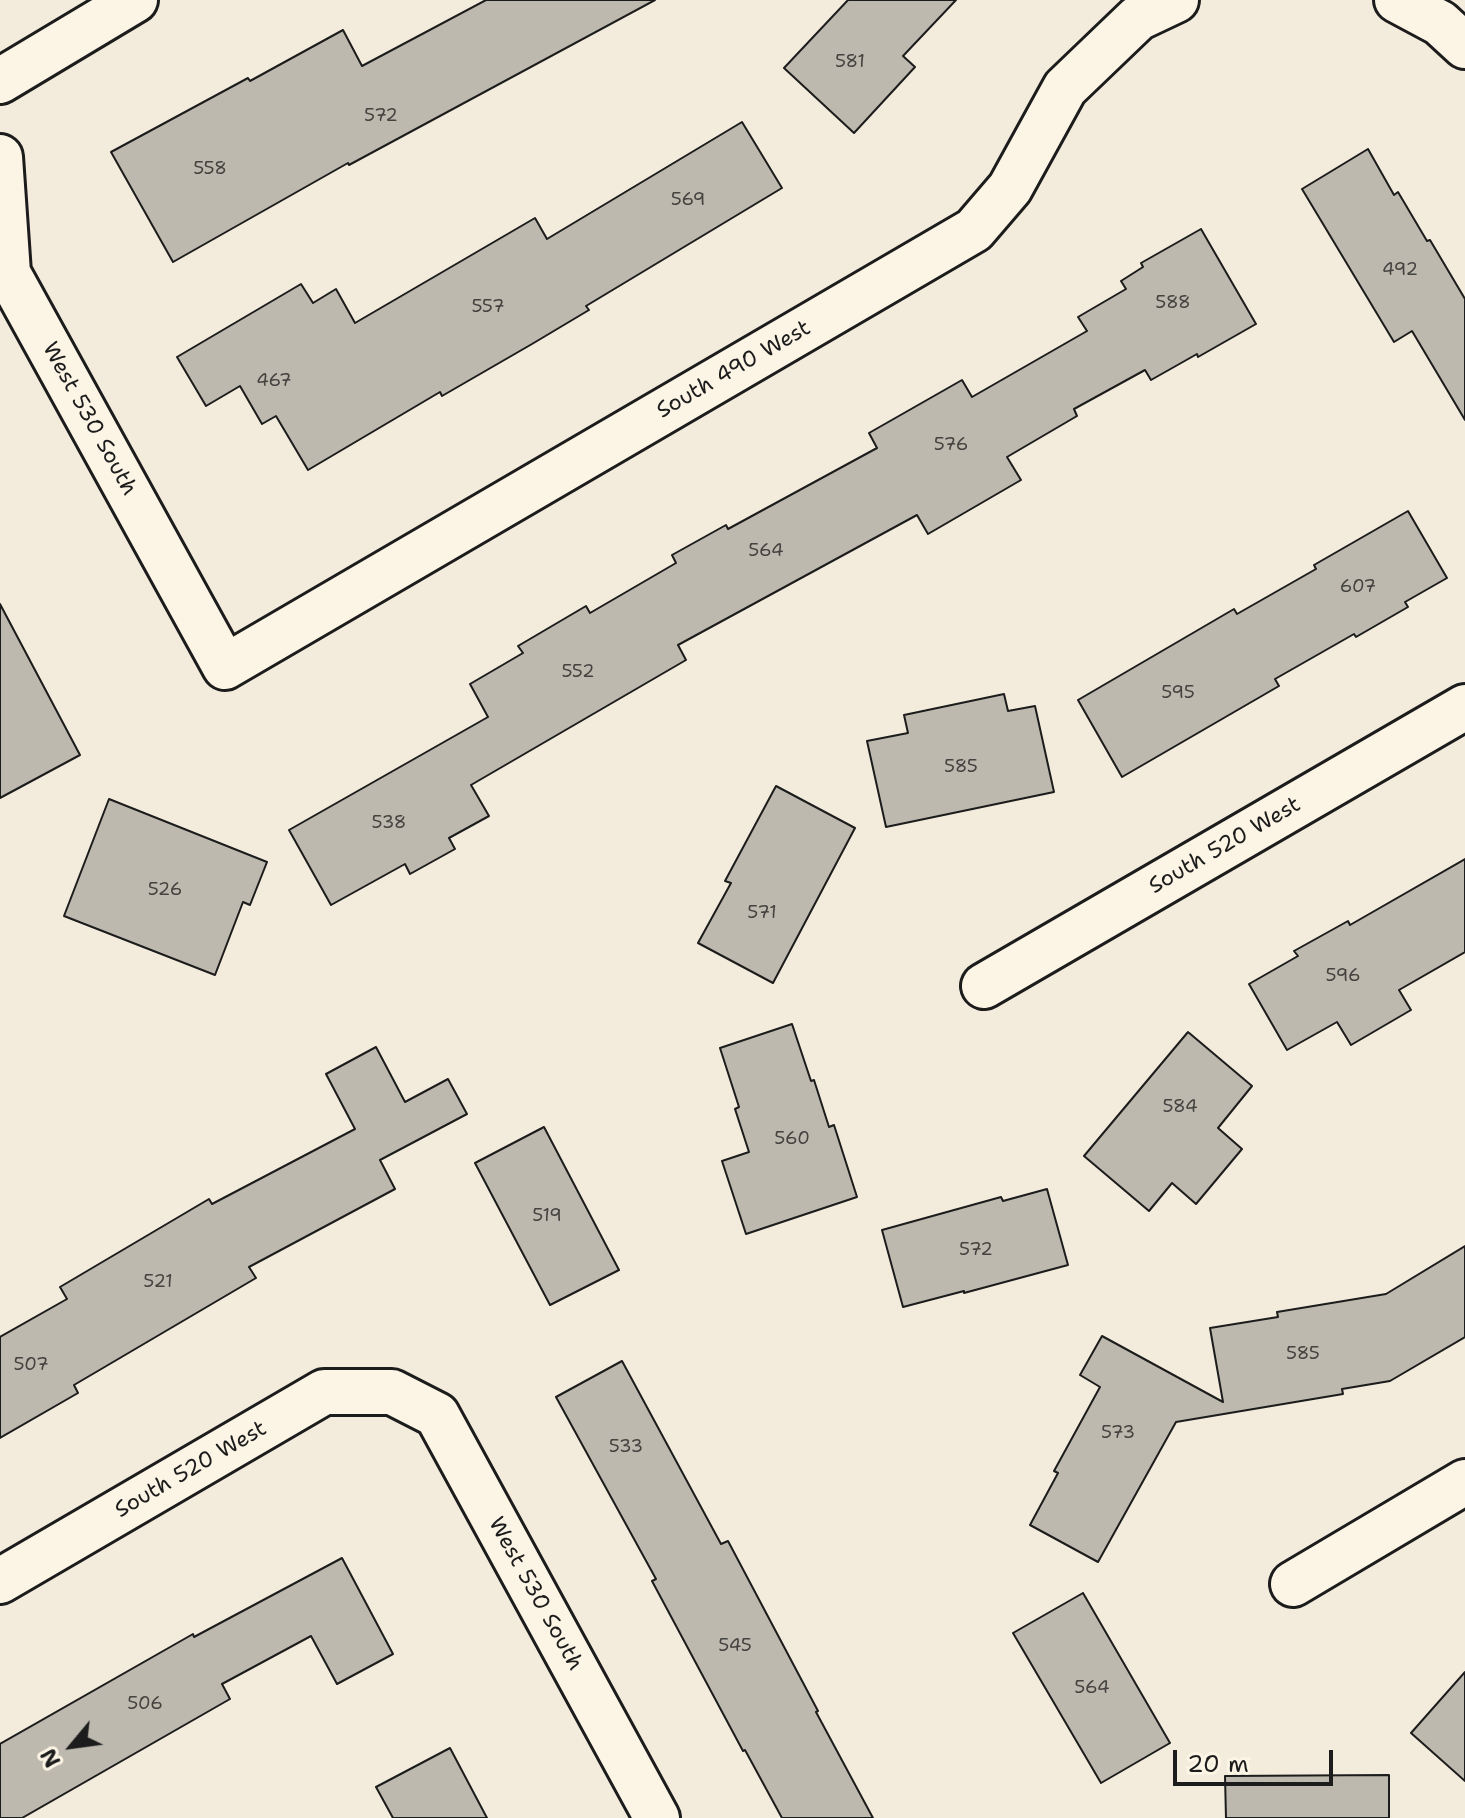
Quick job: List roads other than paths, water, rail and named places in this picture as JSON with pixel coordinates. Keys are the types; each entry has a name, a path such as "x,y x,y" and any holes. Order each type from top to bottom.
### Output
{"street":[{"path":"0,81 135,0"},
{"name":"South 490 West","path":"225,667 974,230 1010,188 1065,88 1138,18 1176,0"},
{"path":"1397,0 1440,23 1465,46"},
{"name":"West 530 South","path":"0,157 8,273 225,667"},
{"name":"South 520 West","path":"984,986 1465,707"},
{"name":"South 520 West","path":"0,1581 324,1392 392,1392"},
{"name":"West 530 South","path":"392,1392 437,1415 657,1818"},
{"path":"1293,1584 1465,1482"}]}
